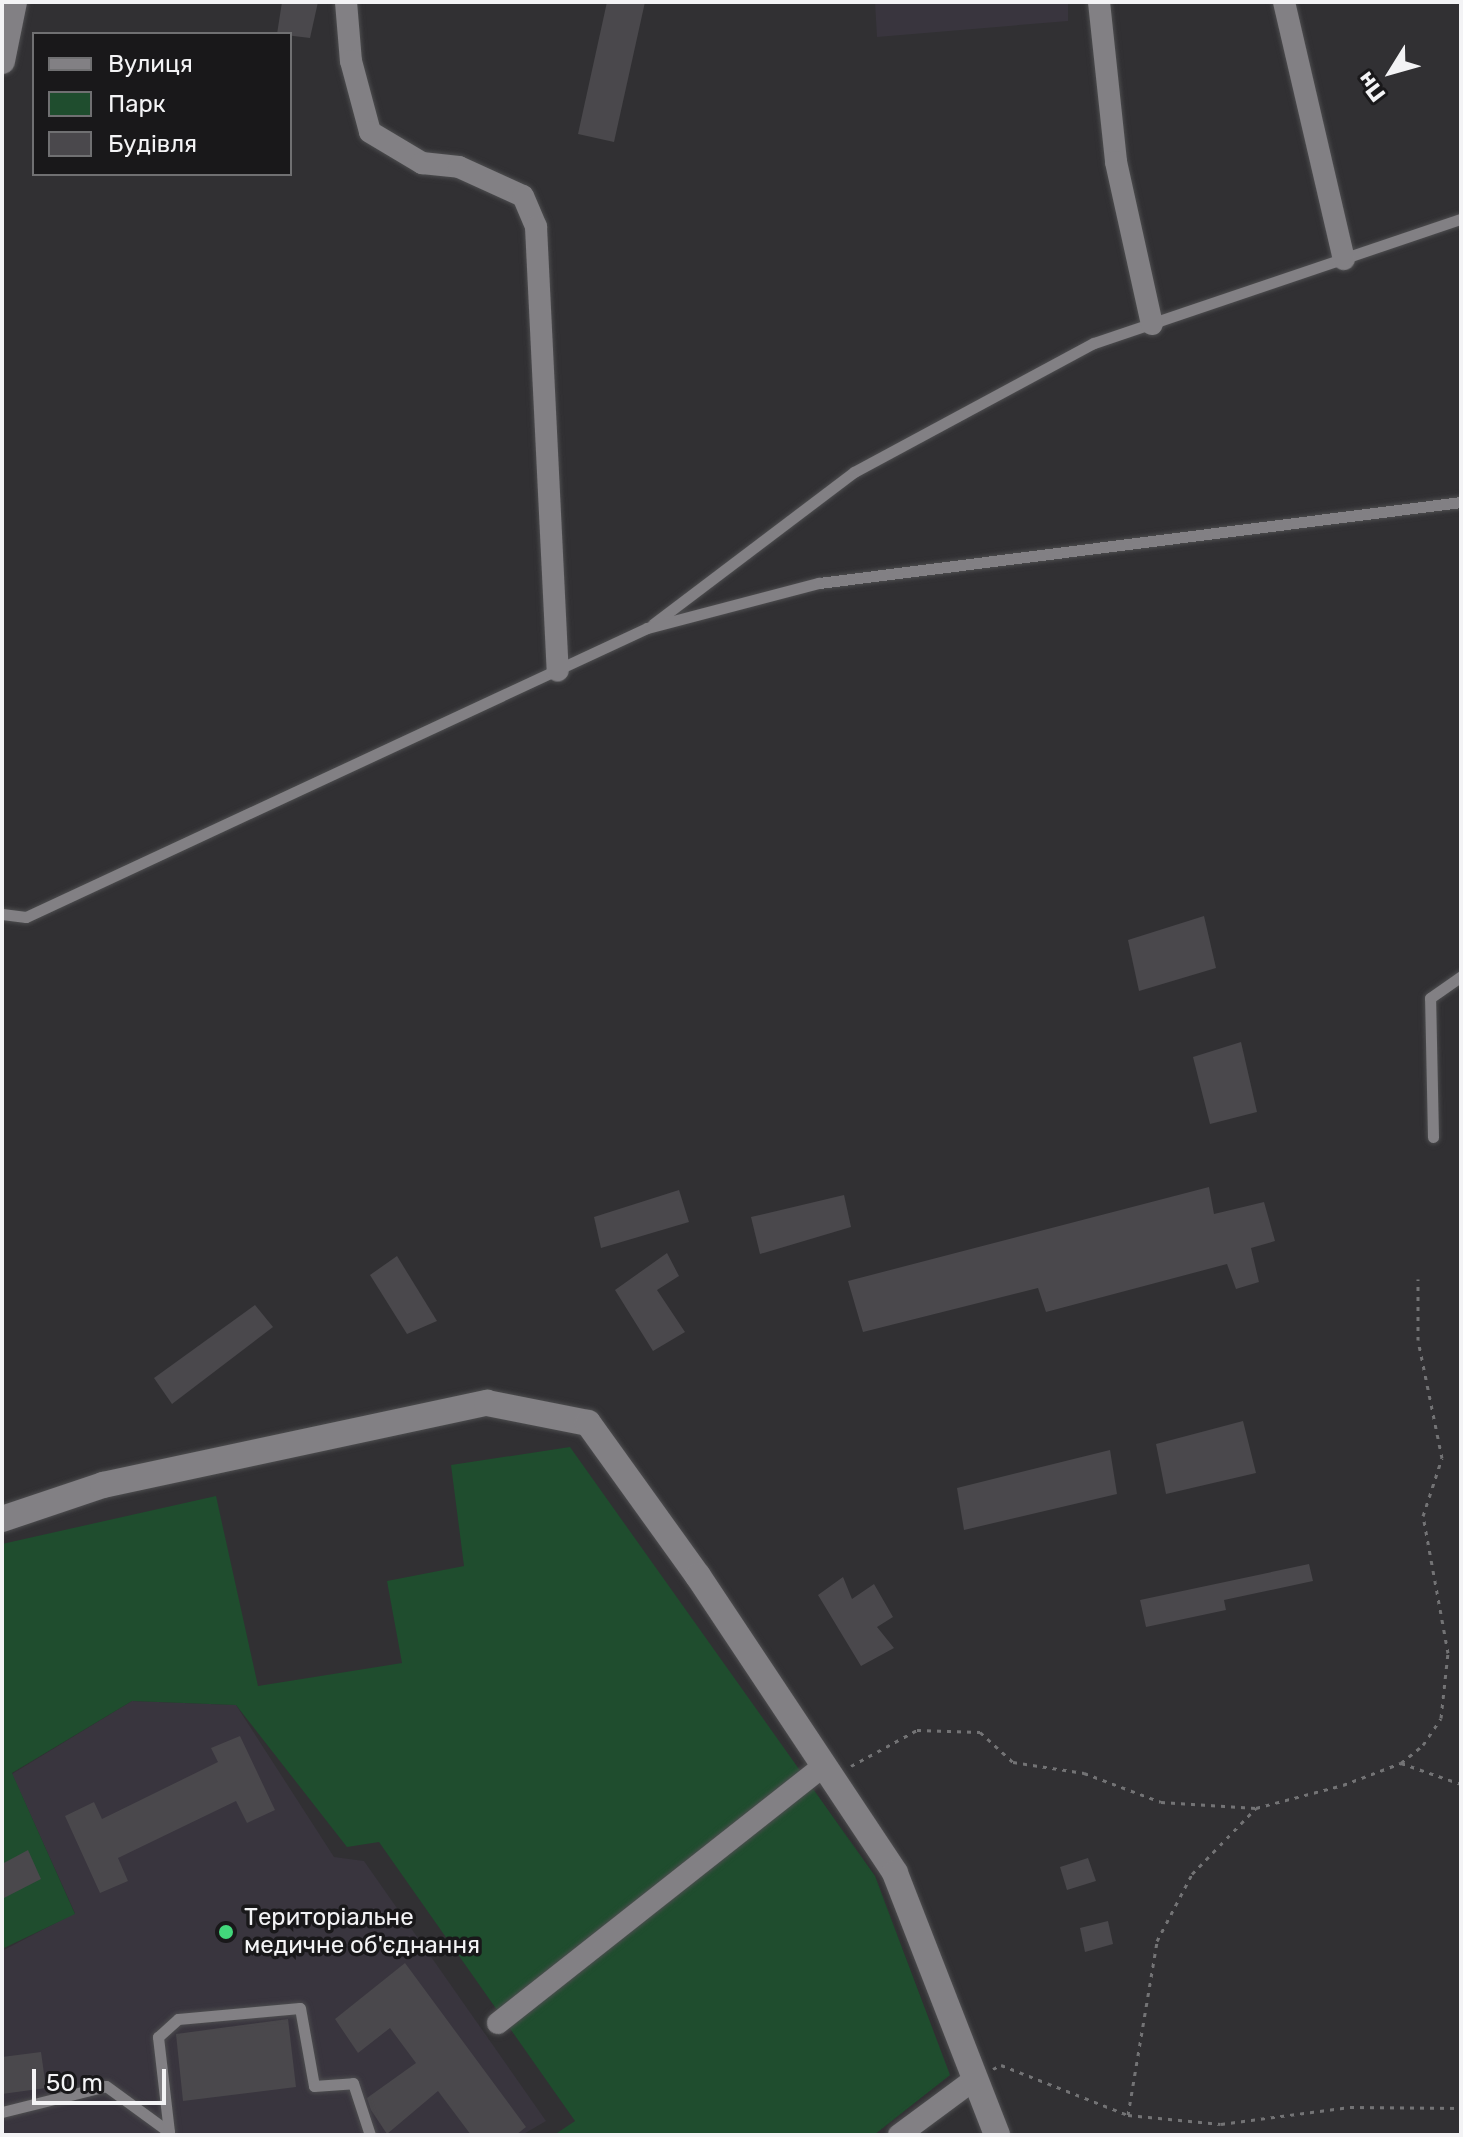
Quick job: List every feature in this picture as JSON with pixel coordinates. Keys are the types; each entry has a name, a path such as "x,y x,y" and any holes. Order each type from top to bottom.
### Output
{"street":[{"path":"2,61 14,2"},
{"path":"346,2 351,61 370,132 422,163 459,167 523,196 536,227 558,670"},
{"path":"1099,2 1116,162 1152,324"},
{"path":"1284,2 1344,259"},
{"path":"2,1519 103,1485 487,1403 588,1423 895,1873 972,2081 997,2135"},
{"path":"498,2023 827,1771"},
{"path":"899,2135 972,2081"}],"lane":[{"path":"647,628 854,472 1094,343 1461,219"},
{"path":"2,914 26,917 647,628 819,583 1461,502"},
{"path":"1433,1137 1430,998 1461,976"},
{"path":"2,2112 106,2086 169,2132 158,2037 178,2019 300,2008 314,2086 353,2083 370,2135"}],"path":[{"path":"827,1771 917,1730 980,1732 1013,1762 1084,1773 1161,1802 1256,1808 1401,1763 1441,1718 1448,1653 1423,1516 1442,1458 1418,1340 1418,1279"},
{"path":"1401,1763 1461,1784"},
{"path":"1128,2115 1157,1941 1192,1874 1256,1808"},
{"path":"972,2081 1001,2065 1128,2115 1221,2124 1350,2107 1461,2108"}],"shaded area":[{"path":"875,2 1068,2 1068,21 877,37"},
{"name":"Територіальне медичне об'єднання","path":"132,1701 236,1705 334,1857 364,1861 546,2121 522,2135 2,2135 2,1951 75,1913 12,1774"}],"green space":[{"path":"570,1447 875,1876 950,2075 874,2135 554,2135 575,2121 379,1842 347,1847 236,1705 132,1701 12,1773 75,1914 2,1949 2,1544 216,1496 258,1686 402,1663 387,1581 464,1566 451,1465"}],"building":[{"path":"282,2 318,2 310,38 292,36 292,32 277,32"},
{"path":"607,2 645,2 614,142 578,134"},
{"path":"1204,916 1216,968 1139,991 1128,940"},
{"path":"1241,1042 1257,1112 1210,1124 1193,1057"},
{"path":"1209,1187 1214,1214 1264,1202 1275,1241 1251,1248 1259,1282 1236,1289 1227,1264 1046,1312 1038,1288 863,1332 848,1281"},
{"path":"679,1190 689,1222 601,1248 594,1217"},
{"path":"844,1195 851,1227 760,1254 751,1217"},
{"path":"667,1253 679,1276 657,1290 685,1332 653,1351 615,1290"},
{"path":"397,1256 437,1321 407,1334 370,1275"},
{"path":"255,1305 273,1327 172,1404 154,1378"},
{"path":"1243,1421 1256,1473 1166,1494 1156,1444"},
{"path":"1110,1450 1117,1494 964,1530 957,1488"},
{"path":"1309,1564 1313,1581 1224,1600 1226,1610 1146,1627 1140,1600"},
{"path":"843,1577 852,1599 874,1584 893,1617 877,1627 894,1648 861,1666 818,1595"},
{"path":"240,1736 275,1810 247,1823 236,1801 118,1858 128,1881 100,1893 65,1816 94,1802 102,1819 218,1762 211,1748"},
{"path":"28,1850 41,1879 2,1899 2,1864"},
{"path":"1088,1858 1096,1881 1067,1890 1060,1867"},
{"path":"1108,1921 1113,1944 1085,1952 1080,1928"},
{"path":"405,1963 526,2127 516,2135 471,2135 438,2091 387,2134 371,2110 367,2098 416,2063 390,2028 358,2053 335,2019"},
{"path":"288,2019 296,2087 183,2101 176,2034"},
{"path":"41,2052 46,2088 2,2094 2,2057"}],"place":[{"name":"Територіальне медичне об'єднання","path":"226,1932"}]}
